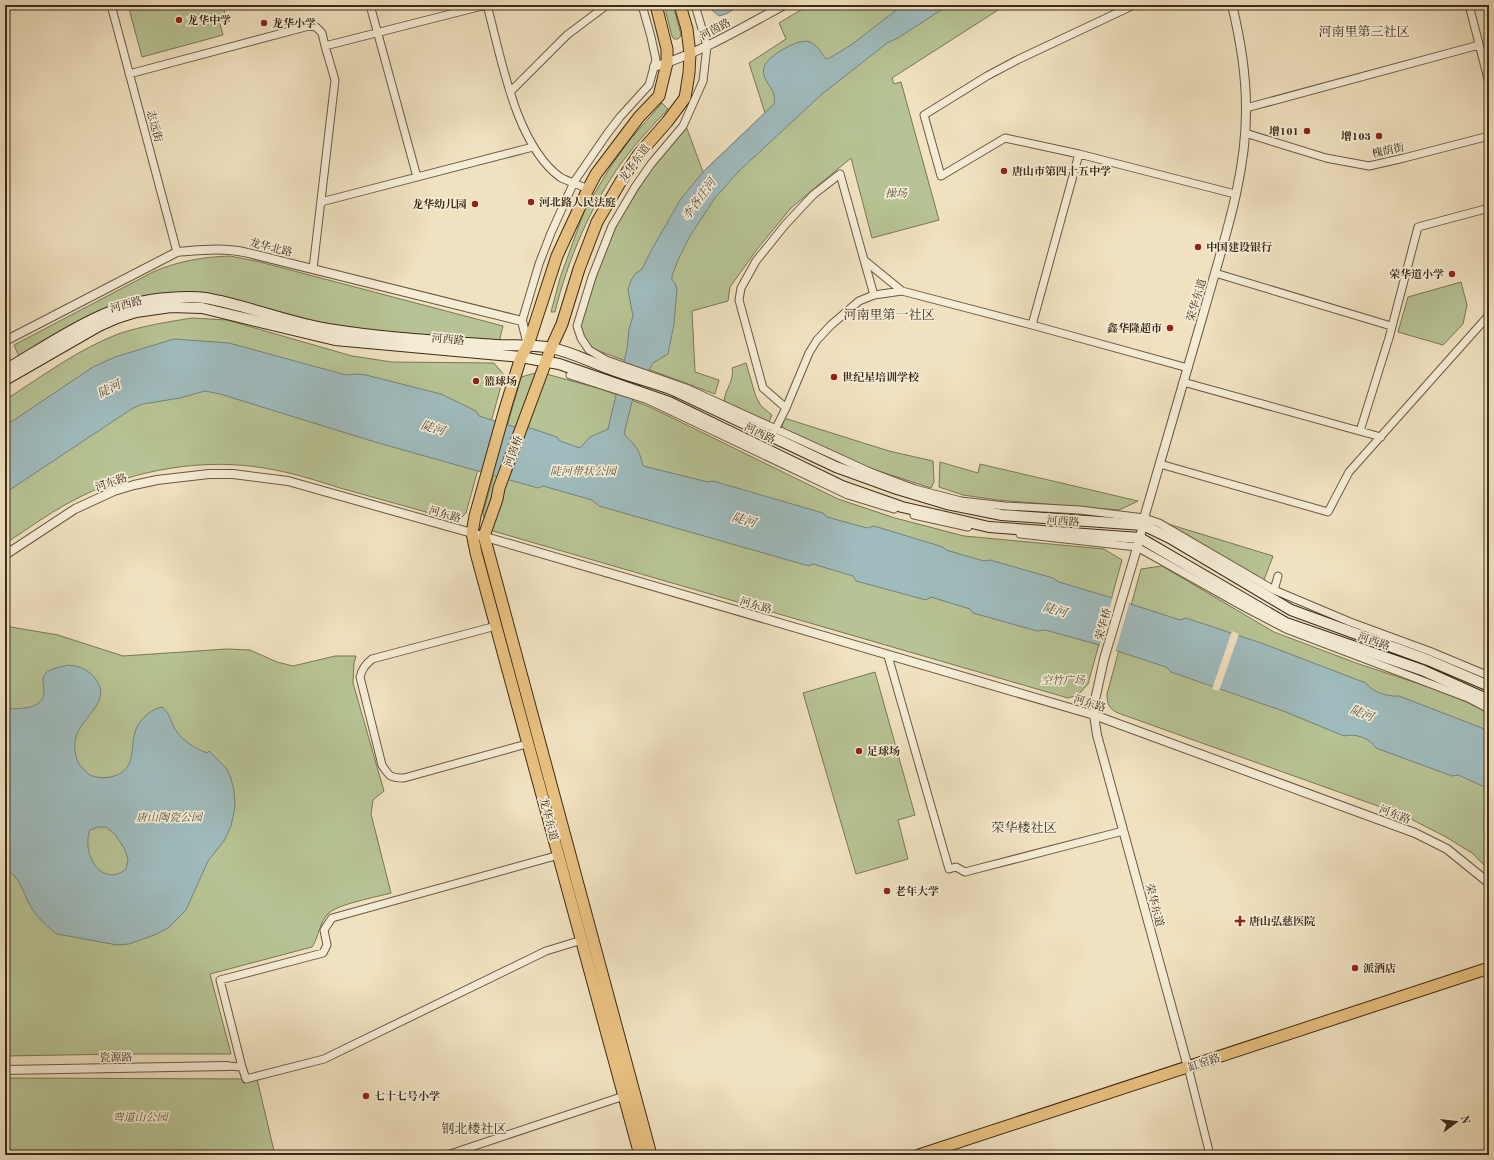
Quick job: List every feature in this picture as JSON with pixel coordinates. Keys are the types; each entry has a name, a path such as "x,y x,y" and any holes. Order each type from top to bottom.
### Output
{"main road":[{"path":"521,356 528,345 557,256 588,189 596,174 622,139 639,117 659,96 667,63 667,49 656,5"},
{"name":"龙华东道","path":"527,413 551,348 562,324 579,269 597,222 638,155 667,122 685,98 690,54 687,29 680,5"},
{"name":"河西路","path":"5,370 99,315 133,304 166,298 204,298 325,328 376,336 499,345 528,345 551,348 608,364 655,380 836,468 946,504 1002,515 1144,522 1292,610 1428,660 1489,686"},
{"name":"河西路","path":"5,380 99,326 116,318 136,312 171,307 202,308 335,340 521,356 559,364 648,398 669,402 842,486 902,508 989,528 1155,546 1190,568 1286,623 1422,670 1489,700"},
{"name":"河茵桥","path":"484,483 521,356"},
{"name":"河茵桥","path":"484,536 497,500 499,488 527,413"},
{"name":"龙华东道","path":"484,483 472,533 640,1155"},
{"name":"龙华东道","path":"484,536 651,1155"},
{"path":"1286,623 1292,610"},
{"name":"缸窑路","path":"919,1155 1489,968"}],"street":[{"name":"志远街","path":"111,5 177,252"},
{"path":"370,5 417,177"},
{"path":"325,46 486,5 510,92 533,147 544,161 561,177 588,189"},
{"path":"510,92 567,36 607,5"},
{"path":"528,345 522,322 539,264 574,182 620,117 649,85 656,60 642,5"},
{"path":"608,364 589,350 581,338 577,326 592,277 612,226 635,187 651,164 683,126 703,81 707,46 695,5"},
{"name":"河茵路","path":"654,67 707,46 784,5"},
{"path":"1134,5 987,76 924,115 941,176 1005,138 1078,154 1235,194"},
{"name":"荣华东道","path":"1123,594 1215,273 1242,163 1245,133 1246,86 1232,5"},
{"path":"1469,5 1489,83"},
{"path":"130,74 309,26 316,27 322,33 334,80 313,269"},
{"path":"1246,108 1479,45"},
{"name":"槐荫街","path":"1245,133 1326,158 1369,166 1489,136"},
{"path":"321,202 533,147"},
{"path":"1032,325 1078,154"},
{"path":"786,408 763,388 739,300 741,288 756,261 786,225 813,195 840,174 874,295"},
{"path":"1360,431 1389,338 1418,227 1488,208 1489,217"},
{"name":"龙华北路","path":"5,341 177,252 205,249 240,251 522,322"},
{"path":"864,260 902,291"},
{"path":"1215,273 1391,326"},
{"path":"775,430 809,353 818,340 830,325 859,301 874,295 902,291 1188,368"},
{"path":"1160,464 1328,512 1349,472 1489,315"},
{"path":"570,375 607,383"},
{"path":"655,380 686,388 775,430 870,472 915,489 961,501 1005,506 1080,510 1144,522 1159,523 1274,590 1350,622 1429,651 1489,676"},
{"path":"1184,382 1381,437"},
{"name":"河东路","path":"5,554 75,509 114,491 156,480 209,474 233,474 288,481 484,536 888,656 1094,715 1200,752 1415,833 1447,849 1489,883"},
{"path":"1138,543 1244,607 1286,629 1468,698 1489,709"},
{"path":"1274,590 1278,576"},
{"name":"荣华桥","path":"1104,659 1123,594"},
{"path":"496,626 372,659 366,664 360,677 382,764 388,775 394,778 404,778 528,743"},
{"path":"888,656 949,869 956,868 964,872 1123,830"},
{"name":"荣华东道","path":"1104,659 1095,700 1094,715 1097,735 1188,1067 1210,1155"},
{"path":"559,855 332,918 324,930 327,945 323,953 220,980 246,1080 324,1059 546,951 582,940"},
{"path":"227,1066 242,1066"},
{"name":"瓷源路","path":"5,1070 227,1066"},
{"path":"447,1155 624,1096"}],"green space":[{"name":"龙华中学","path":"128,5 223,5 225,14 218,16 223,35 142,57"},
{"path":"664,5 673,5 681,34 678,39 674,39 672,36"},
{"name":"操场","path":"809,5 1006,5 892,78 894,84 901,82 939,220 872,238 851,158 791,208 758,248 730,287 728,301 692,311 695,372 719,380 715,394 588,347 580,328 604,252 618,222 655,163 686,126 703,172 765,113 749,63 786,39 779,23"},
{"path":"662,103 668,109 627,155 610,179 590,215 573,253 555,312 551,312 560,278 585,209 611,166 628,142"},
{"path":"230,256 260,262 503,326 499,342 383,335 336,327 243,302 188,294 20,359 14,345 153,272 191,260"},
{"path":"1461,282 1467,305 1463,324 1443,345 1398,332 1408,297"},
{"path":"192,318 227,320 352,356 392,362 494,363 504,375 466,513 460,519 451,519 302,476 264,468 218,464 195,465 148,473 103,487 82,496 43,518 5,544 5,400 60,364 103,340 136,329"},
{"path":"746,363 756,397 761,406 772,415 769,422 724,401 733,372 732,368"},
{"name":"陡河带状公园","path":"539,372 601,389 650,407 838,499 895,518 964,536 1104,549 1122,560 1088,684 1078,695 1068,698 493,531 485,523 483,513 521,377"},
{"path":"784,418 889,451 933,461 934,482 931,488 869,468 782,428"},
{"path":"940,462 978,473 980,464 1138,501 1119,510 997,500 963,495 939,487"},
{"path":"1165,523 1273,556 1264,580 1164,525"},
{"path":"1162,566 1274,632 1356,663 1450,694 1489,713 1489,870 1472,853 1446,837 1403,815 1112,710 1107,701 1107,694 1141,569"},
{"name":"唐山陶瓷公园","path":"5,626 58,635 123,656 227,649 250,650 277,662 293,666 335,656 356,656 354,663 353,683 384,791 373,800 371,814 391,893 349,904 329,913 321,925 312,947 210,974 231,1054 5,1056"},
{"path":"875,672 915,815 898,820 908,859 856,874 803,693"},
{"name":"弯道山公园","path":"5,1078 257,1079 275,1155 5,1155"}],"water":[{"path":"710,5 741,5 726,14 719,16 713,11"},
{"path":"903,5 949,5 898,38 887,43 821,95 739,171 715,198 690,236 672,276 672,280 677,289 674,324 668,354 653,363 633,398 624,434 636,448 643,466 708,482 713,481 823,513 827,517 867,528 874,526 943,547 946,550 984,561 990,560 1053,578 1059,582 1180,620 1186,618 1261,643 1366,683 1372,689 1381,693 1390,696 1399,696 1482,728 1489,735 1489,789 1458,775 1452,776 1376,748 1370,741 1362,737 1353,735 1344,736 1283,711 1171,672 1166,667 1096,644 1045,630 1037,631 973,613 970,609 931,597 926,600 856,581 853,576 813,564 809,566 599,506 592,500 543,486 538,488 375,442 220,394 205,391 180,398 143,404 133,408 5,493 5,426 93,367 115,357 174,339 229,343 346,375 366,375 441,394 476,411 479,416 518,428 524,426 557,437 560,441 580,448 590,437 608,429 627,349 629,329 633,316 628,290 631,280 636,273 642,269 680,200 703,172 774,104 774,94 764,77 763,72 766,63 784,48 805,41 815,45 825,58 828,59 851,45"},
{"path":"68,665 82,668 91,674 99,685 101,692 96,706 82,725 75,741 77,759 81,767 90,775 106,778 124,771 130,761 137,726 148,714 162,707 167,712 175,729 181,737 198,749 207,753 209,751 226,768 231,778 234,791 235,807 231,826 224,841 208,861 186,910 168,928 157,934 129,944 117,945 57,934 37,915 31,907 18,880 14,875 5,869 5,709 29,707 39,703 43,698 43,681 45,674 53,669","holes":["98,827 106,827 115,834 124,848 128,859 126,869 117,874 109,875 101,872 95,866 88,849 90,830"]}],"pier":[{"path":"1113,596 1130,601 1115,653 1099,648"},
{"path":"1232,631 1239,634 1219,691 1212,689"}],"place":[{"name":"龙华中学","path":"179,20"},
{"name":"龙华小学","path":"264,23"},
{"name":"增101","path":"1307,131"},
{"name":"增103","path":"1379,136"},
{"name":"唐山市第四十五中学","path":"1004,171"},
{"name":"河北路人民法庭","path":"531,202"},
{"name":"龙华幼儿园","path":"475,204"},
{"name":"中国建设银行","path":"1198,247"},
{"name":"荣华道小学","path":"1452,274"},
{"name":"鑫华隆超市","path":"1170,328"},
{"name":"世纪星培训学校","path":"834,377"},
{"name":"篮球场","path":"476,381"},
{"name":"足球场","path":"859,751"},
{"name":"老年大学","path":"887,891"},
{"name":"唐山弘慈医院","path":"1240,921"},
{"name":"派酒店","path":"1355,968"},
{"name":"七十七号小学","path":"366,1096"}],"district":[{"name":"河南里第三社区","path":"1364,31"},
{"name":"河南里第一社区","path":"889,314"},
{"name":"荣华楼社区","path":"1024,827"},
{"name":"钢北楼社区","path":"474,1128"}],"water label":[{"name":"李各庄河","path":"699,199"},
{"name":"陡河","path":"109,389"},
{"name":"陡河","path":"433,428"},
{"name":"陡河","path":"744,520"},
{"name":"陡河","path":"1055,610"},
{"name":"陡河","path":"1362,713"}],"park label":[{"name":"空竹广场","path":"1063,680"}]}
